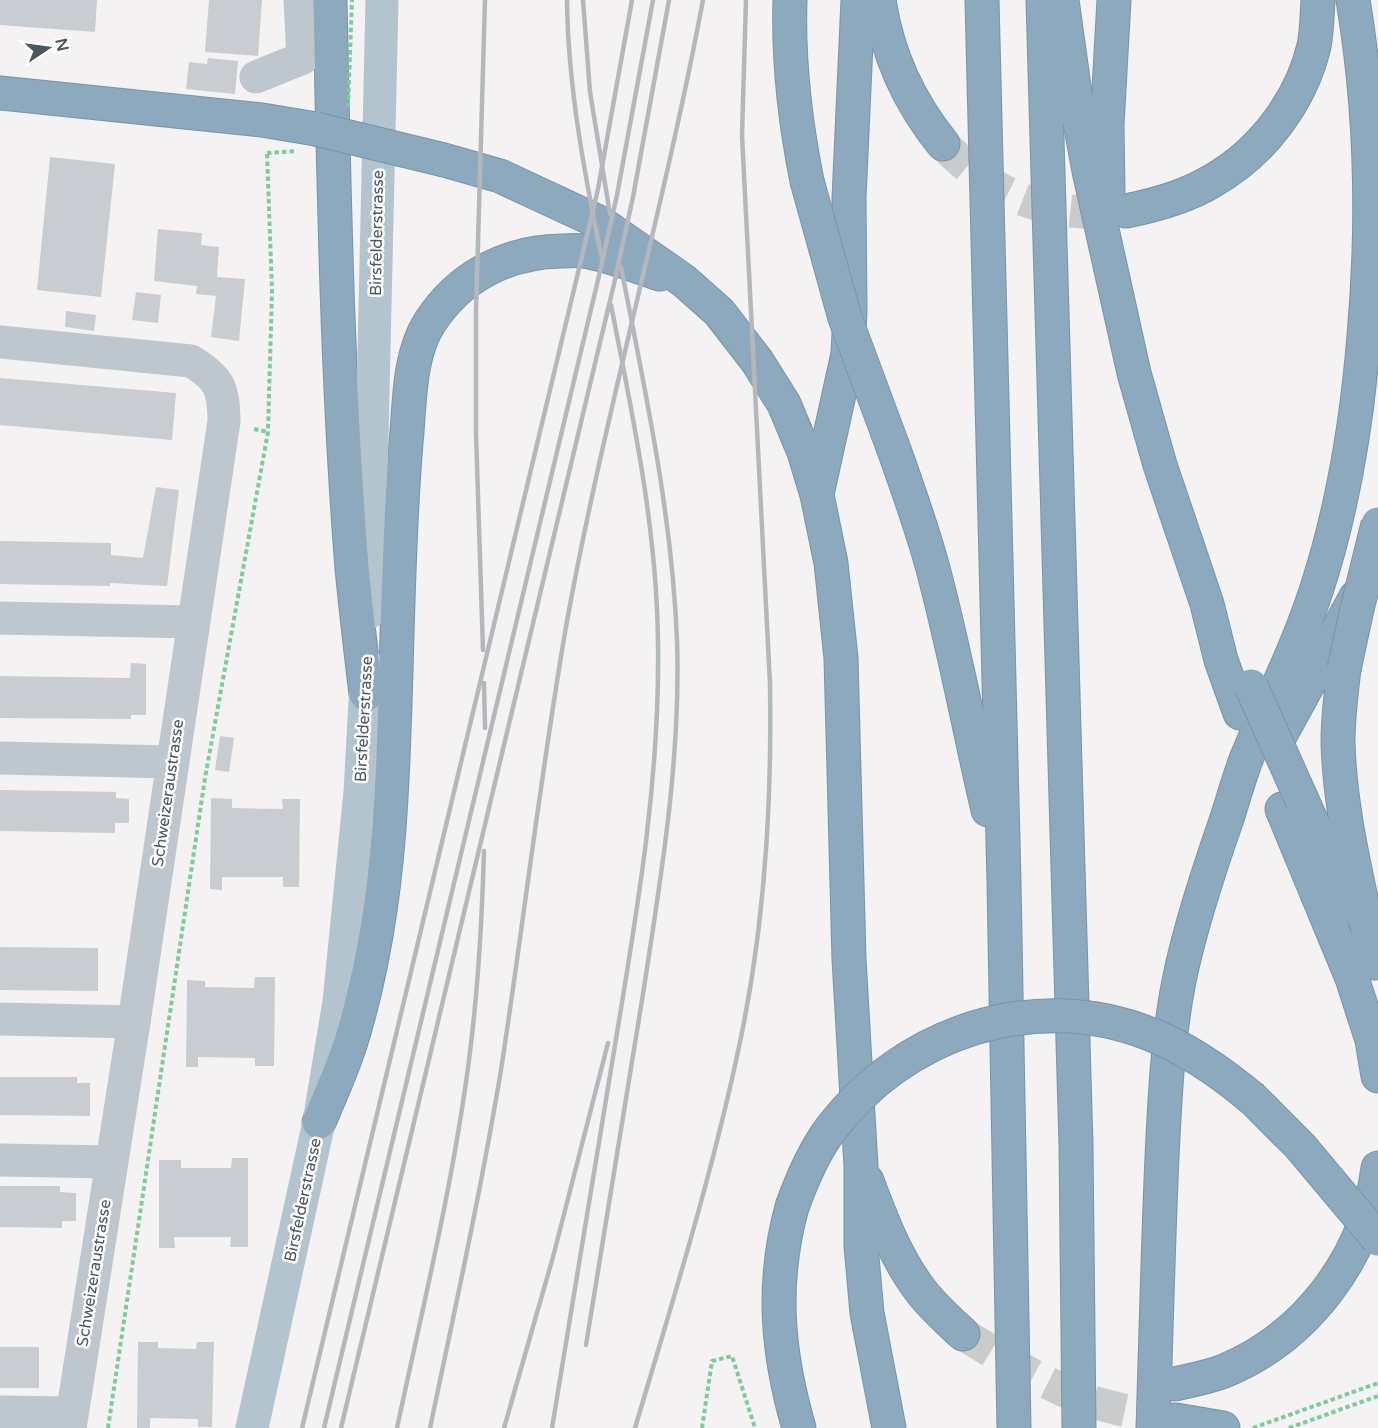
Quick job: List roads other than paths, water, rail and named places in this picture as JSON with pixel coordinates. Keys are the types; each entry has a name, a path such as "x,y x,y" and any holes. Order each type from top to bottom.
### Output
{"highway":[{"path":"330,0 336,272 343,426 352,569 366,694"},
{"path":"790,0 790,62 794,107 807,181 845,318 915,507 946,620 1004,882"},
{"path":"817,495 848,354 849,198 858,0"},
{"path":"879,0 892,56 916,105 943,144"},
{"path":"982,0 1004,882 1014,1428"},
{"path":"1043,0 1076,1145 1079,1428"},
{"path":"1062,0 1076,101 1089,171 1146,420 1207,604 1232,645 1246,699 1292,805 1372,1040 1378,1076"},
{"path":"1113,274 1107,125 1114,0"},
{"path":"1126,211 1170,200 1213,181 1236,165 1269,133 1300,87 1308,66 1314,44 1318,0"},
{"path":"1223,1428 1165,1424 1165,1093 1174,1014 1200,896 1246,760 1293,656 1317,590 1342,501 1352,443 1361,376 1371,214 1366,89 1353,0"},
{"path":"0,93 262,120 316,129 500,176 601,223 684,281 735,331 772,383 796,430 817,495 831,563 841,658 849,960 861,1166 861,1246 867,1313 889,1428"},
{"path":"319,1122 339,1075 357,1023 380,905 391,799 397,579 403,480 413,370 428,324 449,297 479,273 513,257 544,252 582,251 684,281"},
{"path":"1377,966 1348,833 1341,786 1339,719 1344,669 1378,524"},
{"path":"1215,853 1378,556"},
{"path":"1292,805 1377,966"},
{"path":"799,1428 783,1360 778,1316 780,1264 792,1207 807,1167 843,1114 868,1088 913,1054 951,1035 994,1022 1042,1016 1064,1016 1131,1027 1186,1051 1230,1080 1253,1099 1300,1146 1378,1239"},
{"path":"861,1166 899,1255 919,1289 963,1334"},
{"path":"1175,1384 1210,1376 1239,1364 1281,1338 1306,1316 1331,1286 1350,1256 1370,1207 1378,1168"}],"main road":[{"name":"Birsfelderstrasse","path":"252,1428 319,1122 339,1002 360,792 366,694 382,0"}],"street":[{"path":"256,77 303,58 300,0"},
{"path":"867,0 892,56"},
{"name":"Schweizeraustrasse","path":"0,342 191,362 209,372 220,388 224,402 224,421 134,1022 71,1420"},
{"path":"0,618 193,622"},
{"path":"0,758 172,762"},
{"path":"0,1019 134,1022"},
{"path":"0,1160 111,1162"},
{"path":"0,1412 71,1420"}],"tunnel":[{"path":"943,144 983,179 1026,201 1072,211 1125,211"},
{"path":"963,1334 1066,1392 1092,1402 1176,1420"}],"railway":[{"path":"483,650 476,434 476,312 485,0"},
{"path":"567,0 574,96 583,160 601,255"},
{"path":"583,0 590,92 610,214"},
{"path":"302,1428 598,189 632,0"},
{"path":"324,1428 598,280 617,195 653,0"},
{"path":"341,1428 614,284 633,197 669,0"},
{"path":"430,1428 501,1070 567,621 599,465 671,156 703,0"},
{"path":"635,1428 718,1139 749,998 765,864 770,774 770,684 742,135 746,0"},
{"path":"586,1345 663,862 676,729 677,640 670,546 648,406 621,267"},
{"path":"552,1428 646,845 658,695 657,601 648,516 611,305"},
{"path":"484,683 485,728"},
{"path":"397,1428 455,1153 477,982 484,851"},
{"path":"504,1428 553,1257 608,1043"}]}
